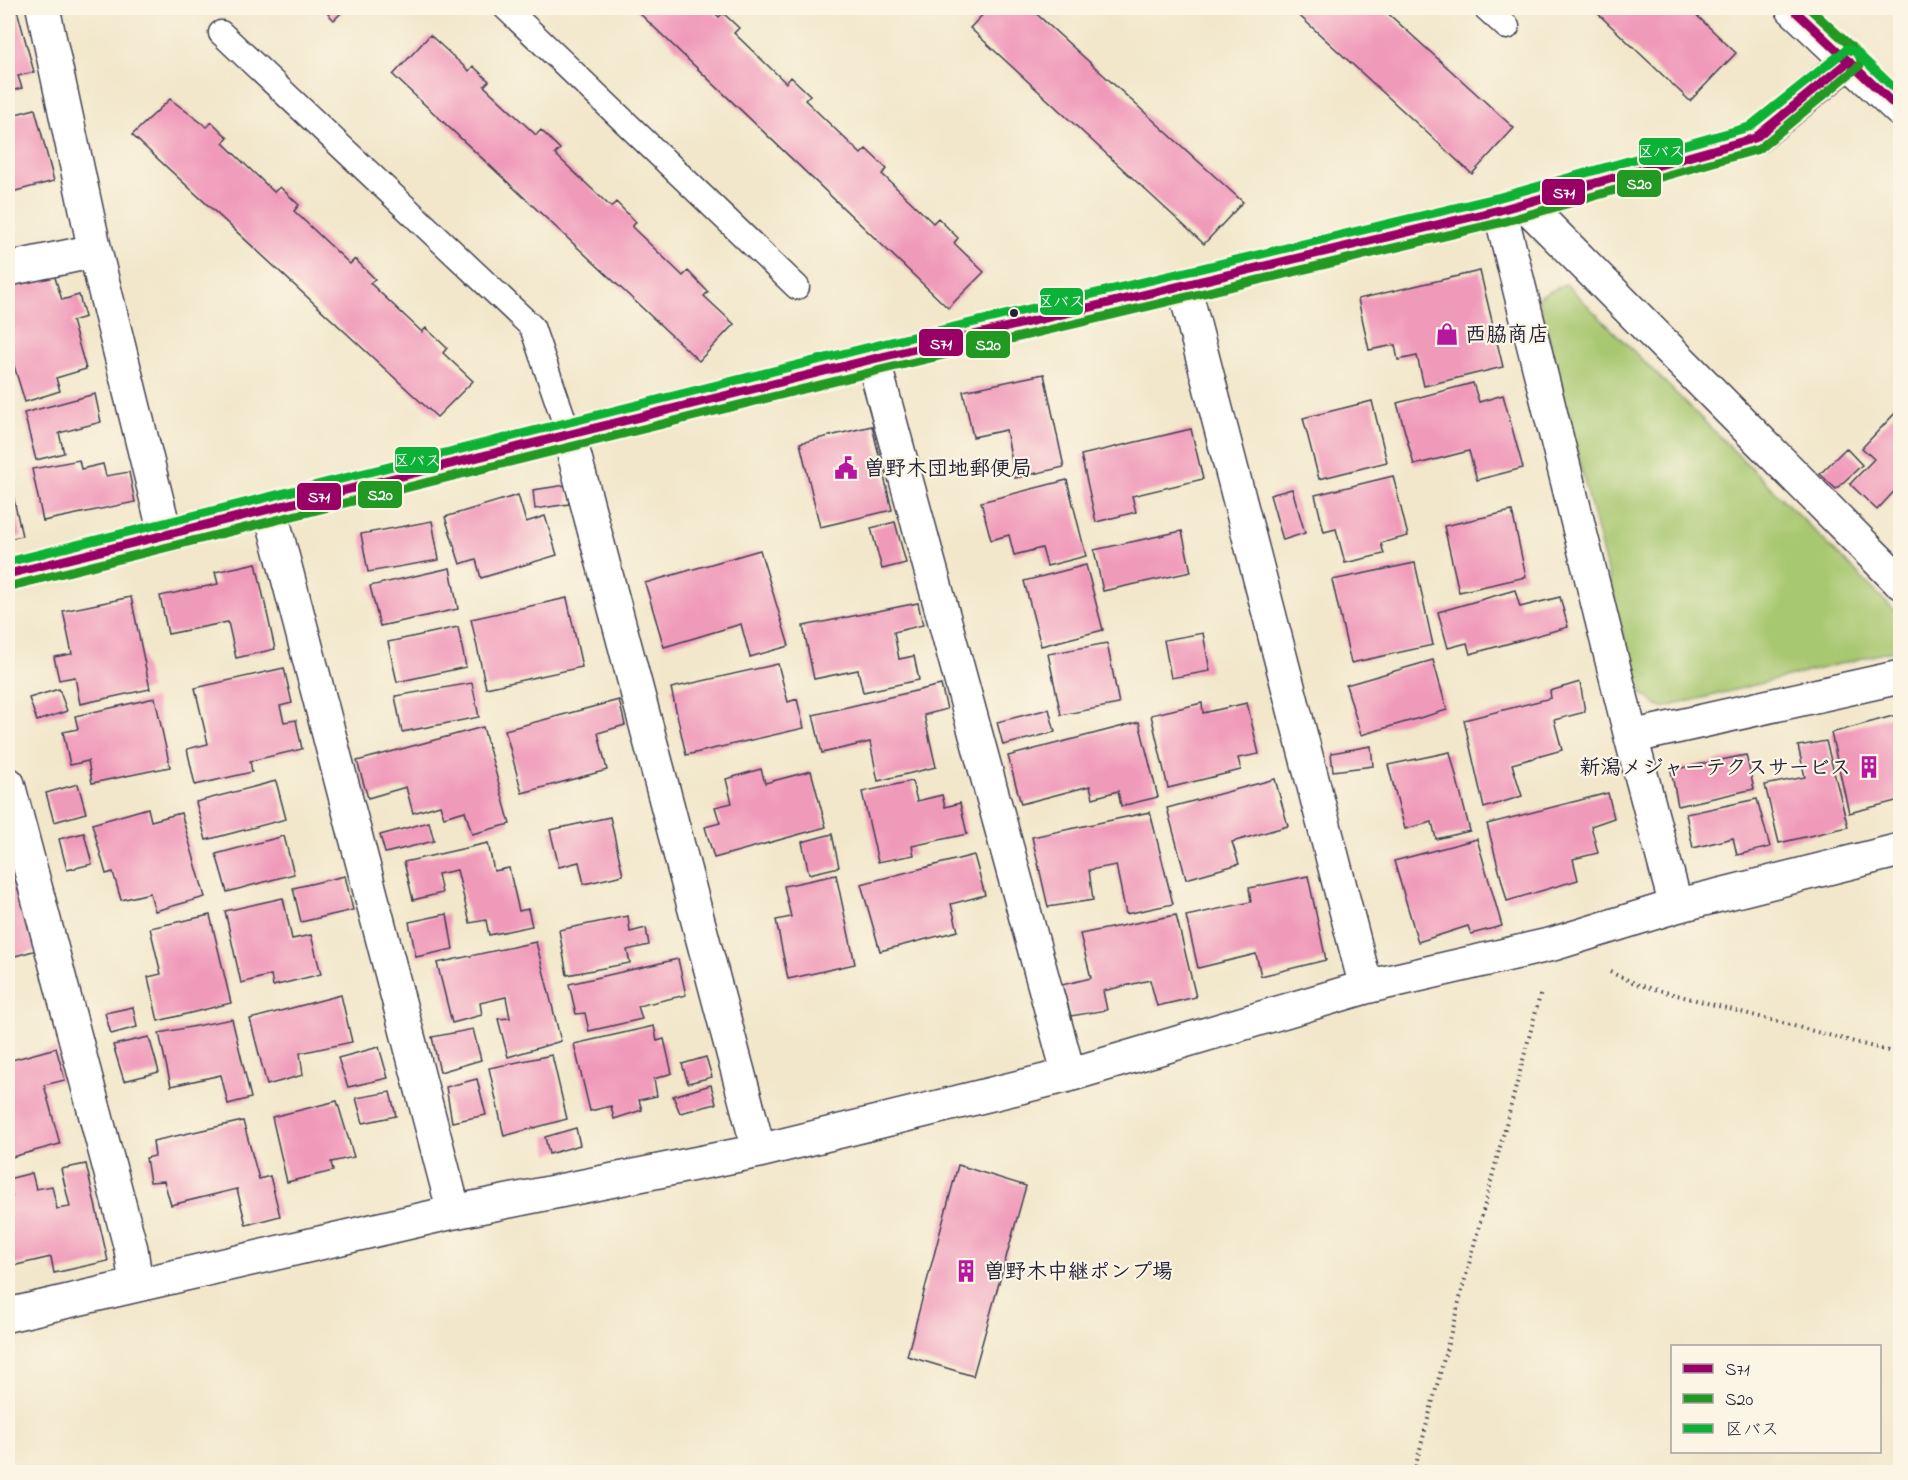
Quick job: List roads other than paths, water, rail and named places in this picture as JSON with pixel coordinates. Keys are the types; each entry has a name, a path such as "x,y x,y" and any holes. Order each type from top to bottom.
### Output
{"street":[{"path":"43,8 95,251 165,533"},
{"path":"1792,8 1900,110"},
{"path":"8,574 165,533 873,359 1512,206 1755,138 1849,61"},
{"path":"1512,206 1900,582"},
{"path":"1512,206 1631,737 1676,906"},
{"path":"8,269 95,251"},
{"path":"1184,286 1366,987"},
{"path":"873,359 1069,1075"},
{"path":"568,435 759,1151"},
{"path":"270,509 454,1212"},
{"path":"1631,737 1900,677"},
{"path":"8,784 131,1249 136,1285"},
{"path":"8,1315 454,1212 759,1151 1069,1075 1366,987 1553,944 1676,906 1900,850"}],"lane":[{"path":"506,8 797,287"},
{"path":"1486,8 1506,27"},
{"path":"221,33 532,327 568,435"}],"place":[{"name":"西脇商店","path":"1447,334"},
{"name":"曽野木団地郵便局","path":"846,468"},
{"name":"新潟メジャーテクスサービス","path":"1869,767"},
{"name":"曽野木中継ポンプ場","path":"966,1271"}]}
